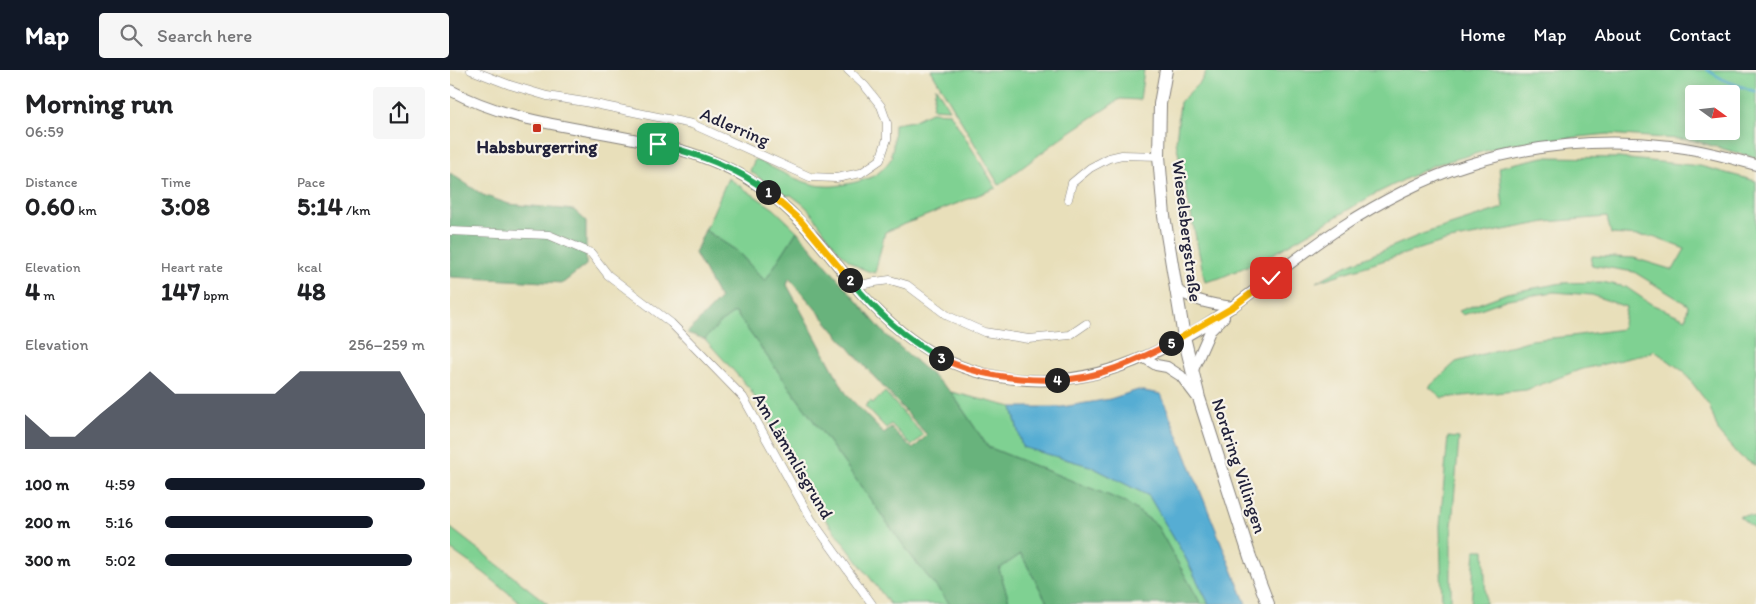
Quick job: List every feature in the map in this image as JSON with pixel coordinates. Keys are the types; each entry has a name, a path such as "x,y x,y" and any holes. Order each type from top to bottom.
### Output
{"main road":[{"name":"Wieselsbergstraße","path":"1166,70 1160,104 1159,156 1164,216 1184,337"},
{"name":"Nordring Villingen","path":"1184,337 1198,398 1247,548 1268,604"}],"street":[{"name":"Adlerring","path":"471,70 510,85 547,96 586,102 692,124 810,178 828,178 861,173 880,160 887,139 887,123 881,106 865,86 848,70"},
{"path":"450,90 462,97 503,112 540,122 658,144 691,153 734,170 760,186 801,221 855,286 885,318 921,347 950,362 976,372 1025,380 1064,380 1102,373 1143,357 1184,337 1233,307 1343,226 1384,201 1466,165 1530,150 1594,142 1672,146 1756,165"},
{"path":"1068,199 1072,183 1090,168 1108,158 1122,155 1159,156"},
{"name":"Am Lämmlisgrund","path":"450,231 549,235 591,253 608,276 671,323 743,397 811,519 872,604"},
{"path":"855,286 890,280 907,285 948,316 984,332 1029,339 1070,335 1086,324"},
{"path":"1175,289 1193,299 1208,304 1233,307"},
{"path":"1192,372 1210,331 1233,307"},
{"path":"1143,357 1156,364 1167,366 1181,376 1198,398"}],"green space":[{"path":"931,70 1144,70 1140,100 1120,99 1064,136 999,185"},
{"path":"1207,70 1756,70 1756,158 1692,140 1740,140 1740,85 1685,85 1685,140 1608,134 1511,144 1434,165 1373,195 1268,257 1220,278 1205,282 1176,142 1180,102 1202,80"},
{"path":"936,87 949,109 932,108"},
{"path":"931,112 950,113 996,188 885,232 875,273 862,269 843,255 803,204 791,195 784,196 750,171 755,159 790,176 817,185 837,186 863,180 878,173 893,156 891,154 894,124 913,121"},
{"path":"1543,157 1619,158 1700,166 1756,181 1756,466 1739,456 1719,433 1709,405 1684,372 1654,350 1650,353 1579,370 1526,390 1442,398 1429,387 1456,362 1531,340 1622,329 1626,307 1592,295 1554,292 1508,299 1463,315 1459,311 1507,293 1562,283 1602,282 1626,287 1651,304 1686,319 1688,305 1634,272 1591,265 1592,256 1634,258 1673,270 1685,249 1653,237 1611,234 1607,217 1546,222 1445,241 1316,282 1346,266 1422,234 1503,208 1499,167"},
{"path":"450,173 483,195 509,204 574,210 586,221 586,265 563,283 450,277"},
{"path":"728,178 774,209 797,231 765,281 737,251 705,231"},
{"path":"705,230 737,251 765,281 797,231 885,334 951,392 988,447 1125,502 1156,524 1201,604 1048,604 1021,554 999,569 1010,604 950,604 912,557 735,312 720,323 705,339 687,333 720,299 695,253","holes":["789,278 927,435 913,449 891,428 884,434 847,395 787,285"]},
{"path":"735,312 912,557 950,604 890,604 823,516 750,389 705,339 720,323"},
{"path":"885,392 923,435 912,446 891,424 886,428 865,406 870,401 873,403"},
{"path":"951,392 1012,407 1022,447 1090,466 1149,496 1185,557 1209,604 1201,604 1156,524 1125,502 988,447"},
{"path":"1448,437 1459,438 1451,538 1451,604 1442,604 1440,526"},
{"path":"1749,515 1756,518 1756,530 1739,516"},
{"path":"450,527 548,604 522,604 484,573 450,549"},
{"path":"1475,550 1484,550 1486,604 1471,604"},
{"path":"1021,554 1048,604 1010,604 999,569"}],"water":[{"path":"1138,390 1161,394 1246,604 1209,604 1185,557 1149,496 1090,466 1022,447 1012,407 1062,407 1110,399"}],"waterway":[{"path":"1707,70 1724,80 1756,92"}],"place":[{"name":"Habsburgerring","path":"537,128"}],"route":[{"path":"658,144 691,153 734,170 760,186 801,221 855,286 902,334 921,347 950,362 976,372 1025,380 1064,380 1102,373 1143,357 1184,337 1233,307 1271,278"}]}
